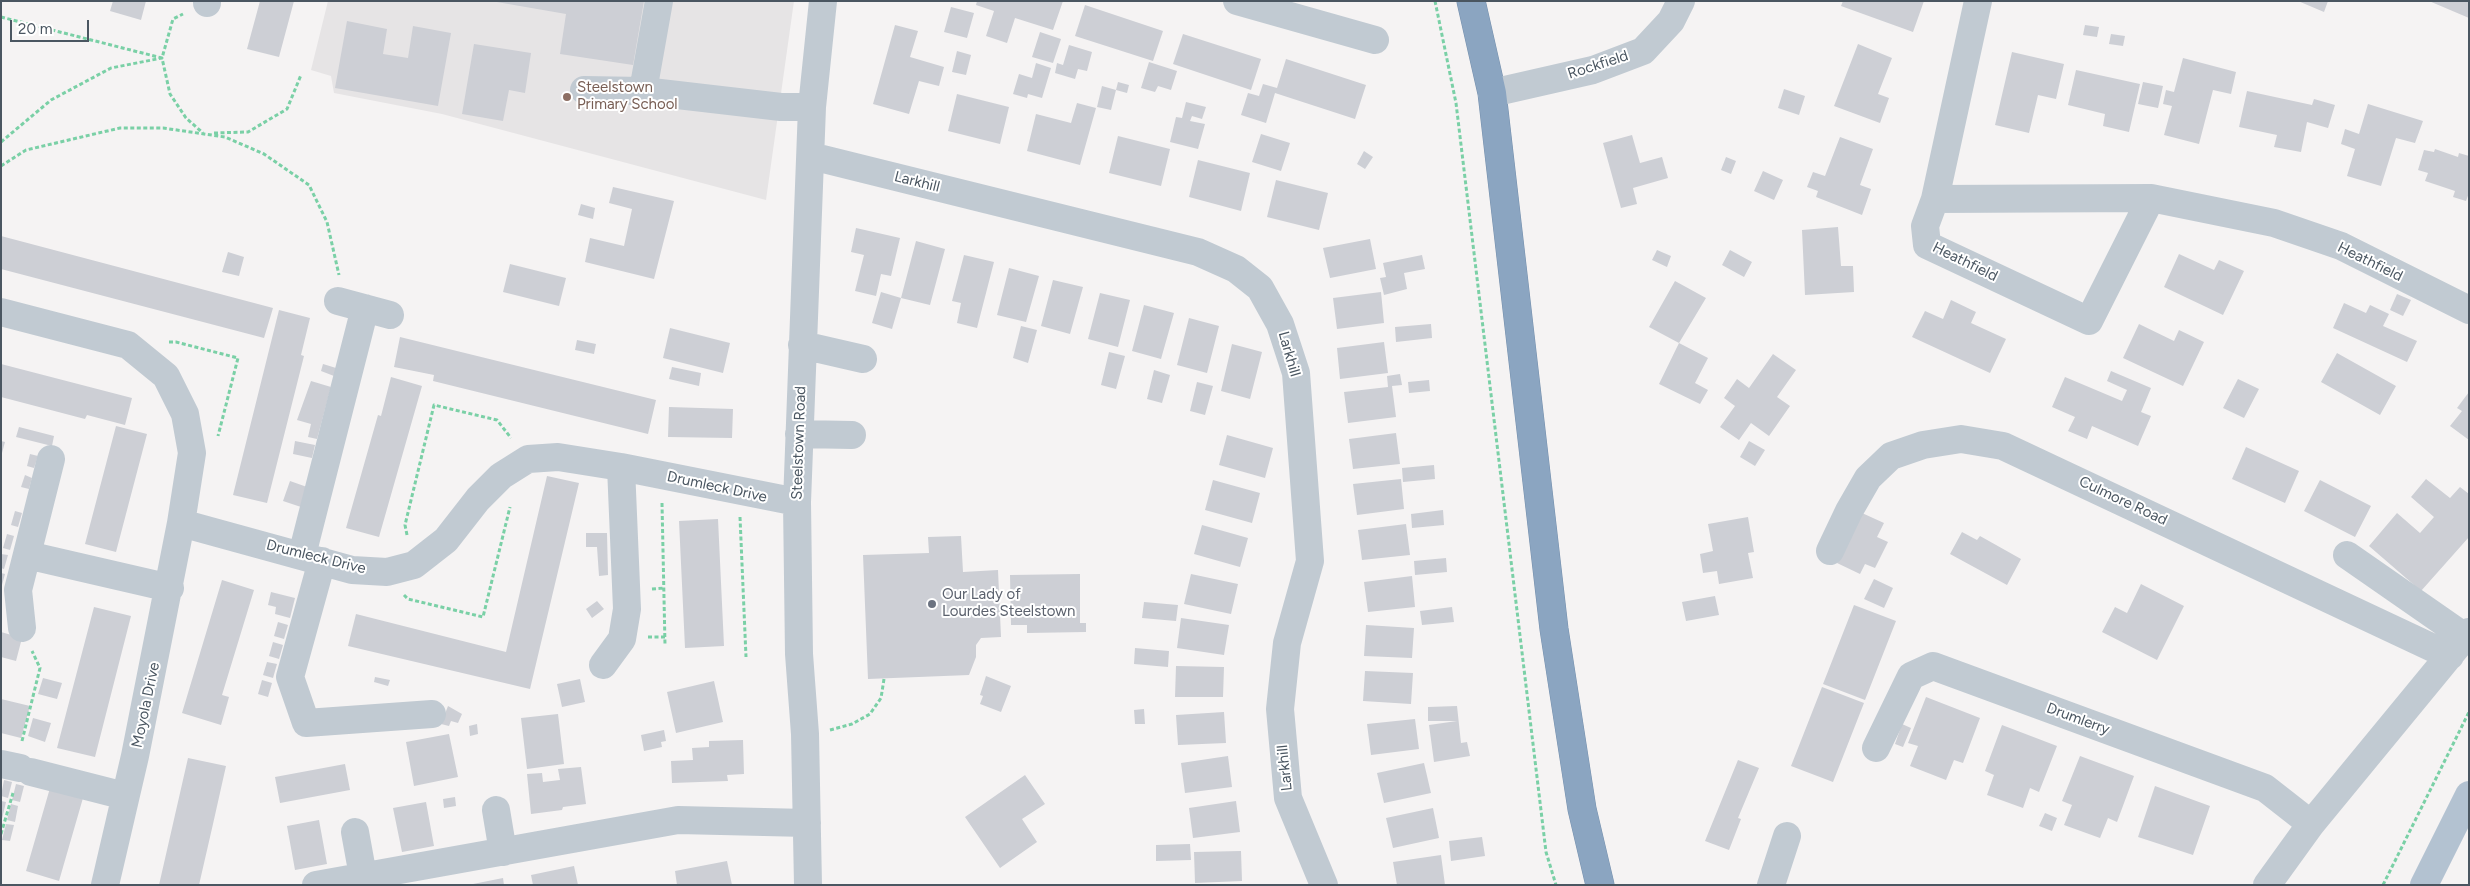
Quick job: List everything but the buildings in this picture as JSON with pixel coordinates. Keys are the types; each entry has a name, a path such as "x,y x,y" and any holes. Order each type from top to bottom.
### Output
{"highway":[{"path":"1471,1 1492,93 1554,629 1582,809 1600,885"}],"main road":[{"path":"2424,885 2469,795"}],"street":[{"path":"643,91 659,1"},
{"name":"Steelstown Road","path":"808,885 799,654 797,502 812,107 823,1"},
{"path":"1237,1 1375,40"},
{"name":"Rockfield","path":"1492,93 1593,70 1643,51 1671,22 1681,1"},
{"path":"1935,199 1978,1"},
{"path":"584,90 643,91 781,107 812,107"},
{"name":"Larkhill","path":"811,156 1198,252 1236,269 1260,288 1280,324 1296,373 1310,561 1287,643 1280,708 1288,798 1324,885"},
{"name":"Heathfield","path":"2151,198 2089,321 1927,245 1925,226 1935,199 2151,198 2274,223 2341,246 2469,310"},
{"path":"338,301 378,312 312,558 290,677 306,722 432,714"},
{"path":"1,312 128,345 166,376 185,414 192,453 181,524"},
{"path":"802,344 863,359"},
{"path":"799,434 852,435"},
{"name":"Culmore Road","path":"1830,551 1849,511 1868,478 1891,456 1923,444 1960,439 2004,446 2461,641"},
{"name":"Drumleck Drive","path":"181,524 352,570 387,572 414,565 446,540 478,498 501,476 528,459 558,457 621,467 739,492 797,502"},
{"path":"22,628 18,590 51,459"},
{"path":"603,665 622,638 626,610 621,467"},
{"name":"Moyola Drive","path":"105,885 170,588 181,524"},
{"path":"26,555 170,588"},
{"path":"2267,885 2311,824 2461,641 2347,555"},
{"name":"Drumlerry","path":"1876,748 1911,676 1933,666 2266,788 2311,824"},
{"path":"17,768 126,796"},
{"path":"496,810 503,852"},
{"path":"316,885 678,820 807,823"},
{"path":"355,832 363,876"},
{"path":"1771,885 1787,836"}],"path":[{"path":"1435,1 1456,103 1546,852 1556,885"},
{"path":"207,2 173,19 162,58 170,94 186,118 205,134 248,132 287,109 302,75"},
{"path":"1,17 162,58"},
{"path":"1,142 51,100 111,68 162,58"},
{"path":"1,166 26,150 120,128 163,128 225,137 264,154 309,185 327,222 339,266 338,301"},
{"path":"128,345 176,342 238,358 217,442 192,453"},
{"path":"414,565 405,525 434,405 497,420 528,459"},
{"path":"662,475 666,645"},
{"path":"377,571 408,599 483,617 510,506 501,476"},
{"path":"739,492 746,657"},
{"path":"1,834 40,668 22,628"},
{"path":"836,729 870,714 881,698 884,679"},
{"path":"2384,885 2469,712"}],"shaded area":[{"name":"Steelstown Primary School","path":"328,1 794,1 766,200 442,114 334,93 331,76 311,70"}],"place":[{"name":"Steelstown Primary School","path":"567,97"},
{"name":"Our Lady of Lourdes Steelstown","path":"932,604"}]}
